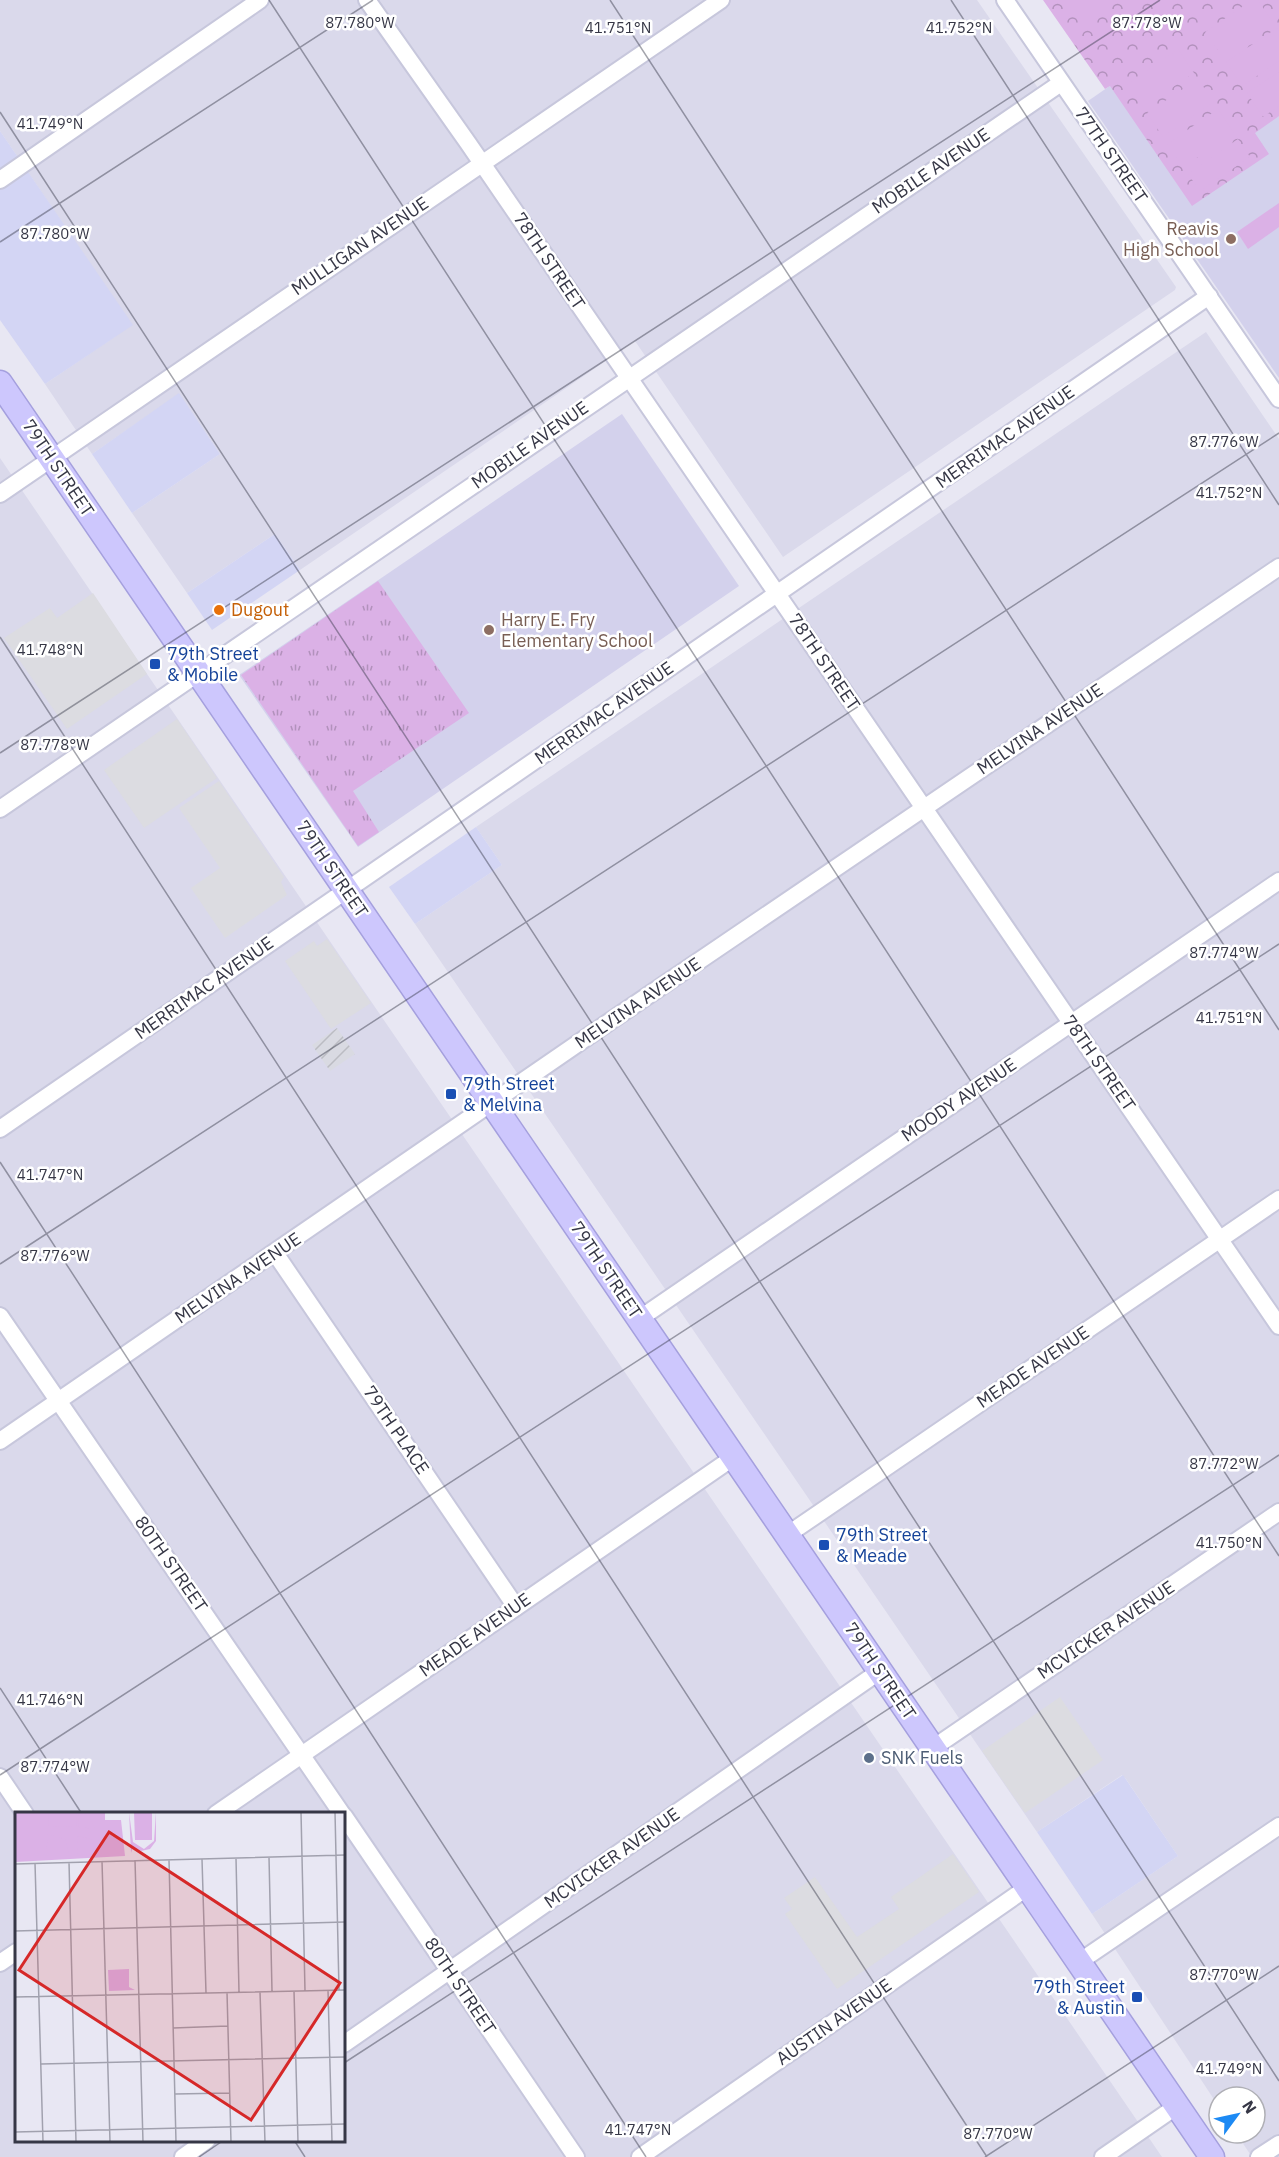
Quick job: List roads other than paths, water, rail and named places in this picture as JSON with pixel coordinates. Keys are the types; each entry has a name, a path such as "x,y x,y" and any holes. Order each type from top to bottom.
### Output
{"main road":[{"name":"79TH STREET","path":"0,383 1212,2157"}],"street":[{"path":"0,180 260,0"},
{"name":"78TH STREET","path":"367,0 482,163 1279,1326"},
{"name":"MULLIGAN AVENUE","path":"0,494 721,0"},
{"name":"77TH STREET","path":"1005,0 1279,399"},
{"name":"MOBILE AVENUE","path":"0,809 1061,83"},
{"name":"MERRIMAC AVENUE","path":"0,1129 1209,296"},
{"name":"MELVINA AVENUE","path":"0,1441 1279,567"},
{"name":"MOODY AVENUE","path":"639,1318 1279,881"},
{"name":"MEADE AVENUE","path":"787,1535 1279,1199"},
{"name":"79TH PLACE","path":"275,1252 516,1607"},
{"name":"80TH STREET","path":"0,1316 341,1812"},
{"name":"MEADE AVENUE","path":"219,1812 734,1457"},
{"name":"MCVICKER AVENUE","path":"933,1748 1279,1512"},
{"name":"MCVICKER AVENUE","path":"345,2043 880,1671"},
{"path":"0,1777 24,1812"},
{"name":"80TH STREET","path":"345,1818 576,2157"},
{"path":"1079,1962 1279,1826"},
{"name":"AUSTIN AVENUE","path":"640,2157 1028,1887"},
{"path":"0,1963 15,1953"},
{"path":"1103,2157 1178,2106"},
{"path":"183,2157 204,2142"},
{"path":"1259,2157 1279,2144"}],"place":[{"name":"Reavis High School","path":"1231,239"},
{"name":"Dugout","path":"219,610"},
{"name":"Harry E. Fry Elementary School","path":"489,630"},
{"name":"79th Street & Mobile","path":"155,664"},
{"name":"79th Street & Melvina","path":"451,1094"},
{"name":"79th Street & Meade","path":"824,1545"},
{"name":"SNK Fuels","path":"869,1758"},
{"name":"79th Street & Austin","path":"1137,1997"}]}
